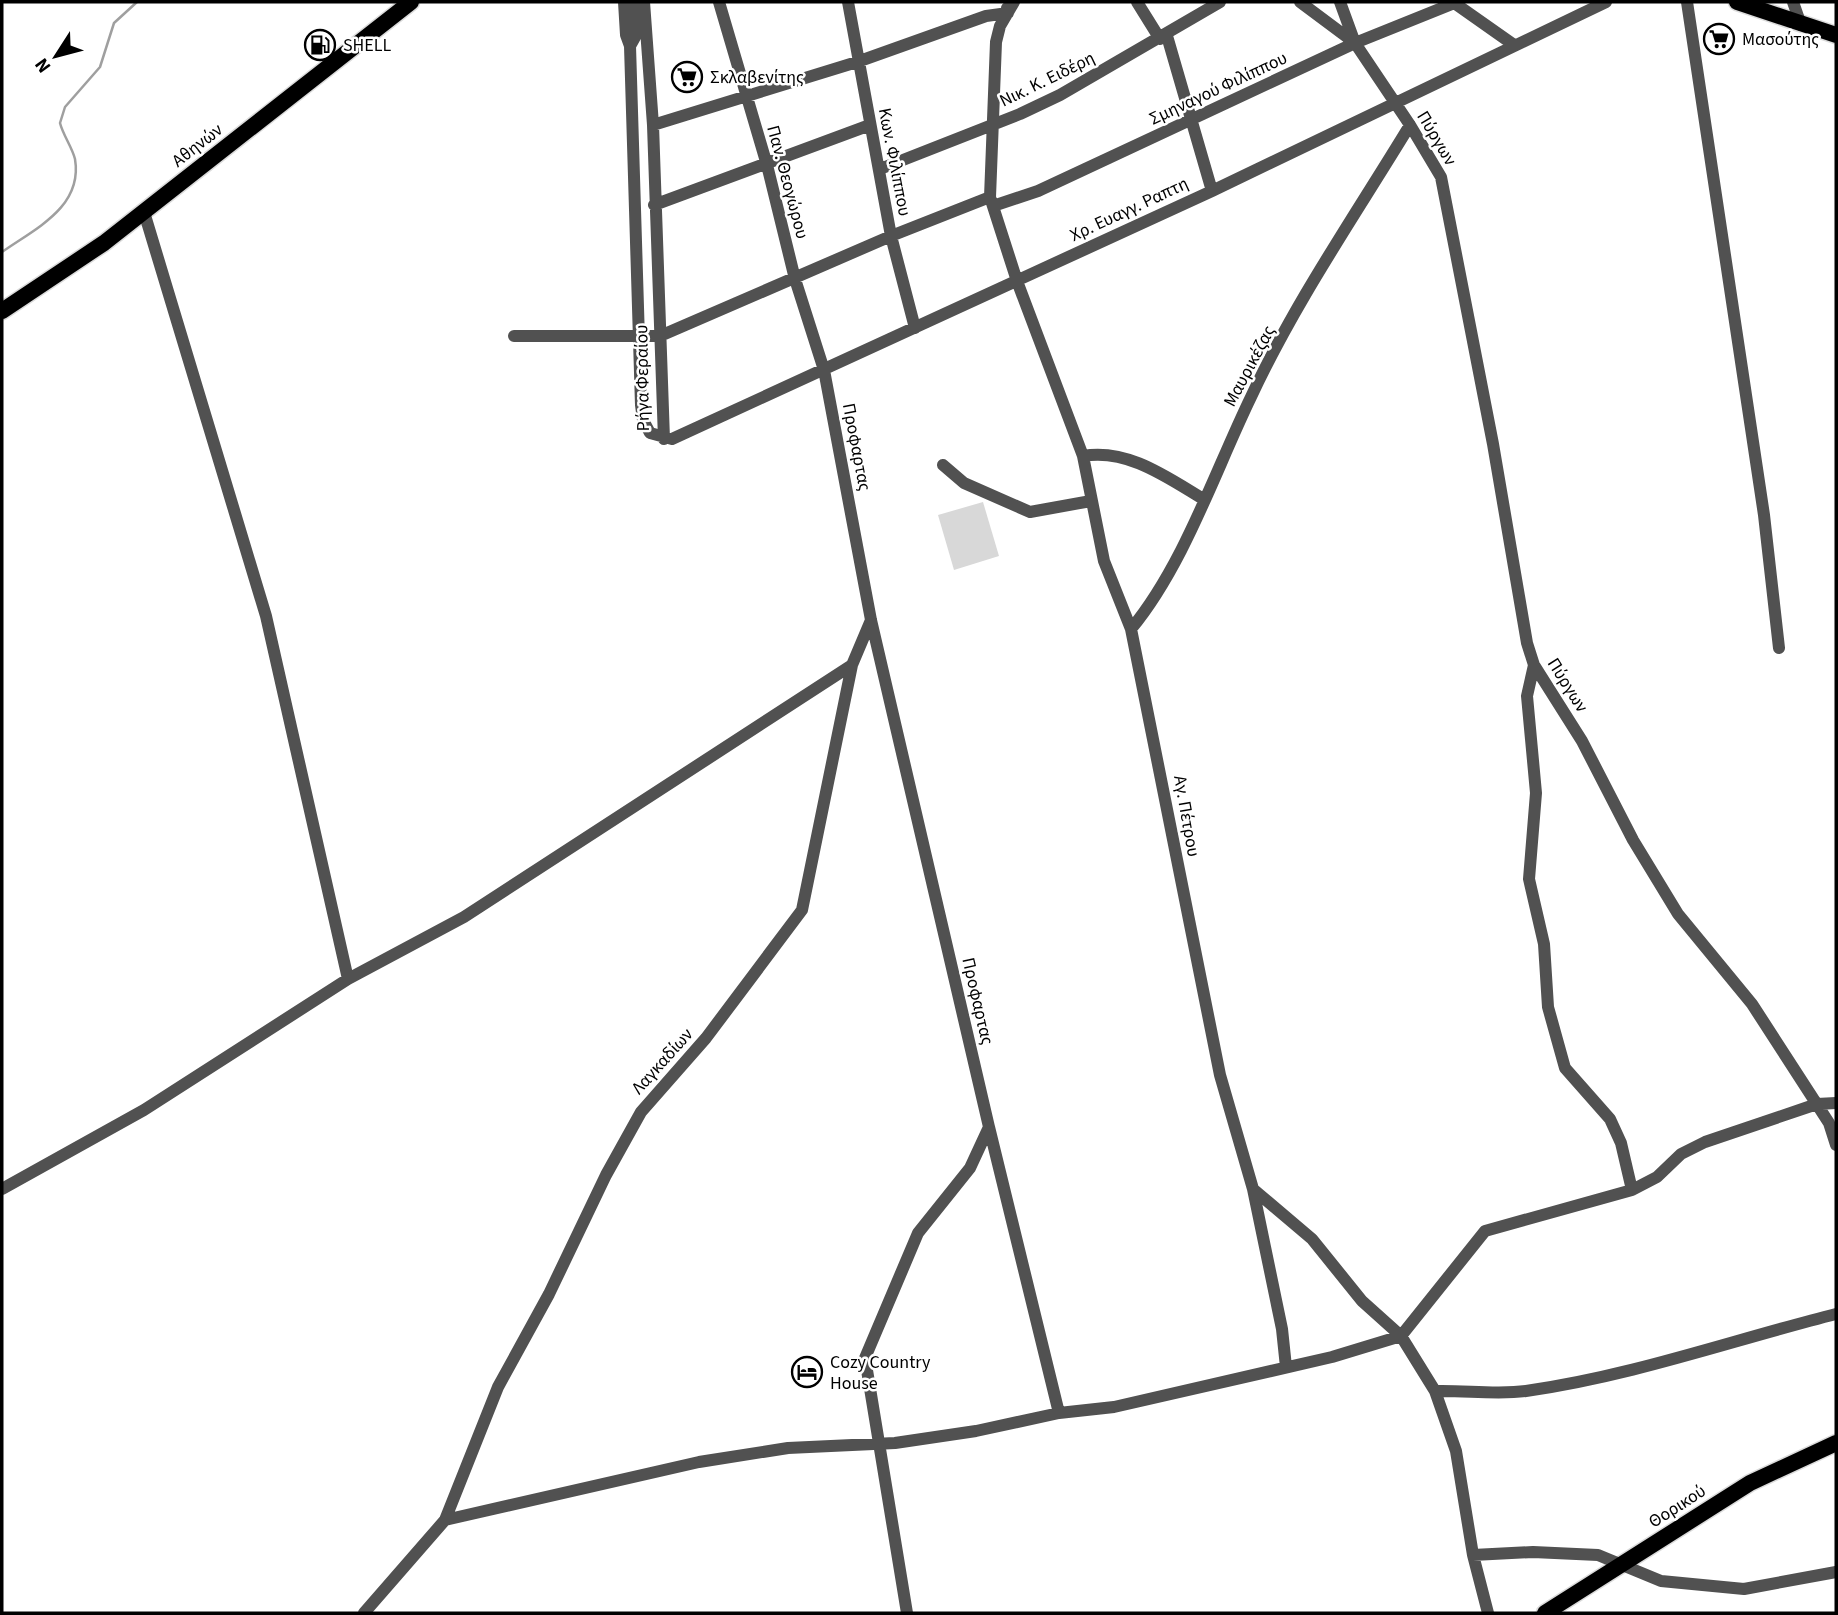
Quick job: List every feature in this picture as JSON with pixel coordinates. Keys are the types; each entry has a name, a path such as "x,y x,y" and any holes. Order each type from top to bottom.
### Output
{"main road":[{"name":"Αθηνών","path":"2,311 104,243 411,2"},
{"path":"1737,2 1836,35"},
{"name":"Θορικού","path":"1545,1613 1750,1483 1836,1443"}],"street":[{"name":"Ρήγα Φεραίου","path":"624,2 626,36 630,46 643,420 650,433 664,439 653,125 645,46 644,2"},
{"name":"Ρήγα Φεραίου","path":"630,46 635,37 634,2"},
{"name":"Παν. Θεογώρου","path":"719,2 767,165 795,279 824,370"},
{"name":"Κων. Φιλίππου","path":"848,2 891,236 915,328"},
{"path":"1137,2 1163,38 1212,191"},
{"name":"Νικ. Κ. Ειδέρη","path":"880,169 995,124 1060,95 1163,38 1220,2"},
{"path":"1300,2 1355,43"},
{"path":"1340,2 1355,43"},
{"path":"1454,2 1514,45"},
{"name":"Σμηναγού Φιλίππου","path":"514,336 660,336 891,236 992,201 1038,191 1355,43 1454,2"},
{"name":"Χρ. Ευαγγ. Ραπτη","path":"664,439 692,432 1212,191 1606,2"},
{"path":"1687,2 1764,515 1779,648"},
{"path":"1793,2 1801,25"},
{"path":"653,125 858,62 986,16 1009,5"},
{"path":"992,201 996,42 1009,5"},
{"name":"Πύργων","path":"1355,43 1410,124 1441,177 1493,444 1527,643 1534,665 1582,741 1633,840 1678,914 1752,1004 1829,1123 1836,1145"},
{"path":"630,46 645,46"},
{"name":"Μαυρικέζας","path":"1131,629 1145,612 1205,499 1251,395 1316,279 1410,124"},
{"path":"654,205 870,125"},
{"name":"Αγ. Πέτρου","path":"992,201 1017,281 1083,456 1104,561 1131,629 1220,1074 1253,1189 1282,1329 1286,1367"},
{"path":"144,212 267,616 348,979"},
{"name":"Προφαρτας","path":"824,370 871,620 989,1127 1059,1413"},
{"path":"1083,456 1112,453 1150,468 1205,499"},
{"path":"943,465 964,483 1030,512 1091,501"},
{"name":"Λαγκαδίων","path":"364,1613 445,1520 498,1387 549,1294 606,1175 640,1112 706,1038 802,909 852,665 871,620"},
{"path":"2,1189 144,1110 348,979 464,917 852,665"},
{"path":"1534,665 1527,696 1536,793 1529,879 1544,944 1548,1007 1565,1068 1610,1119 1620,1143 1632,1190"},
{"path":"445,1520 517,1506 699,1462 788,1448 878,1444 976,1431 1059,1413 1114,1407 1286,1367 1401,1336 1485,1231 1632,1190 1657,1177 1681,1154 1705,1142 1817,1104 1836,1103"},
{"path":"906,1613 865,1358 918,1233 970,1168 989,1127"},
{"path":"1253,1189 1312,1239 1362,1301 1401,1336 1435,1391 1457,1451 1473,1555 1488,1613"},
{"path":"1435,1391 1522,1391 1591,1379 1672,1360 1836,1314"},
{"path":"1473,1555 1571,1552 1598,1555 1623,1563 1661,1581 1744,1589 1836,1572"}],"shaded area":[{"path":"983,502 999,556 954,570 938,515"}],"waterway":[{"path":"2,252 54,215 72,190 76,176 75,159 60,123 65,107 100,67 114,23 137,2"}],"place":[{"name":"Μασούτης","path":"1719,39"},
{"name":"SHELL","path":"320,45"},
{"name":"Σκλαβενίτης","path":"687,77"},
{"name":"Cozy Country House","path":"807,1372"}]}
